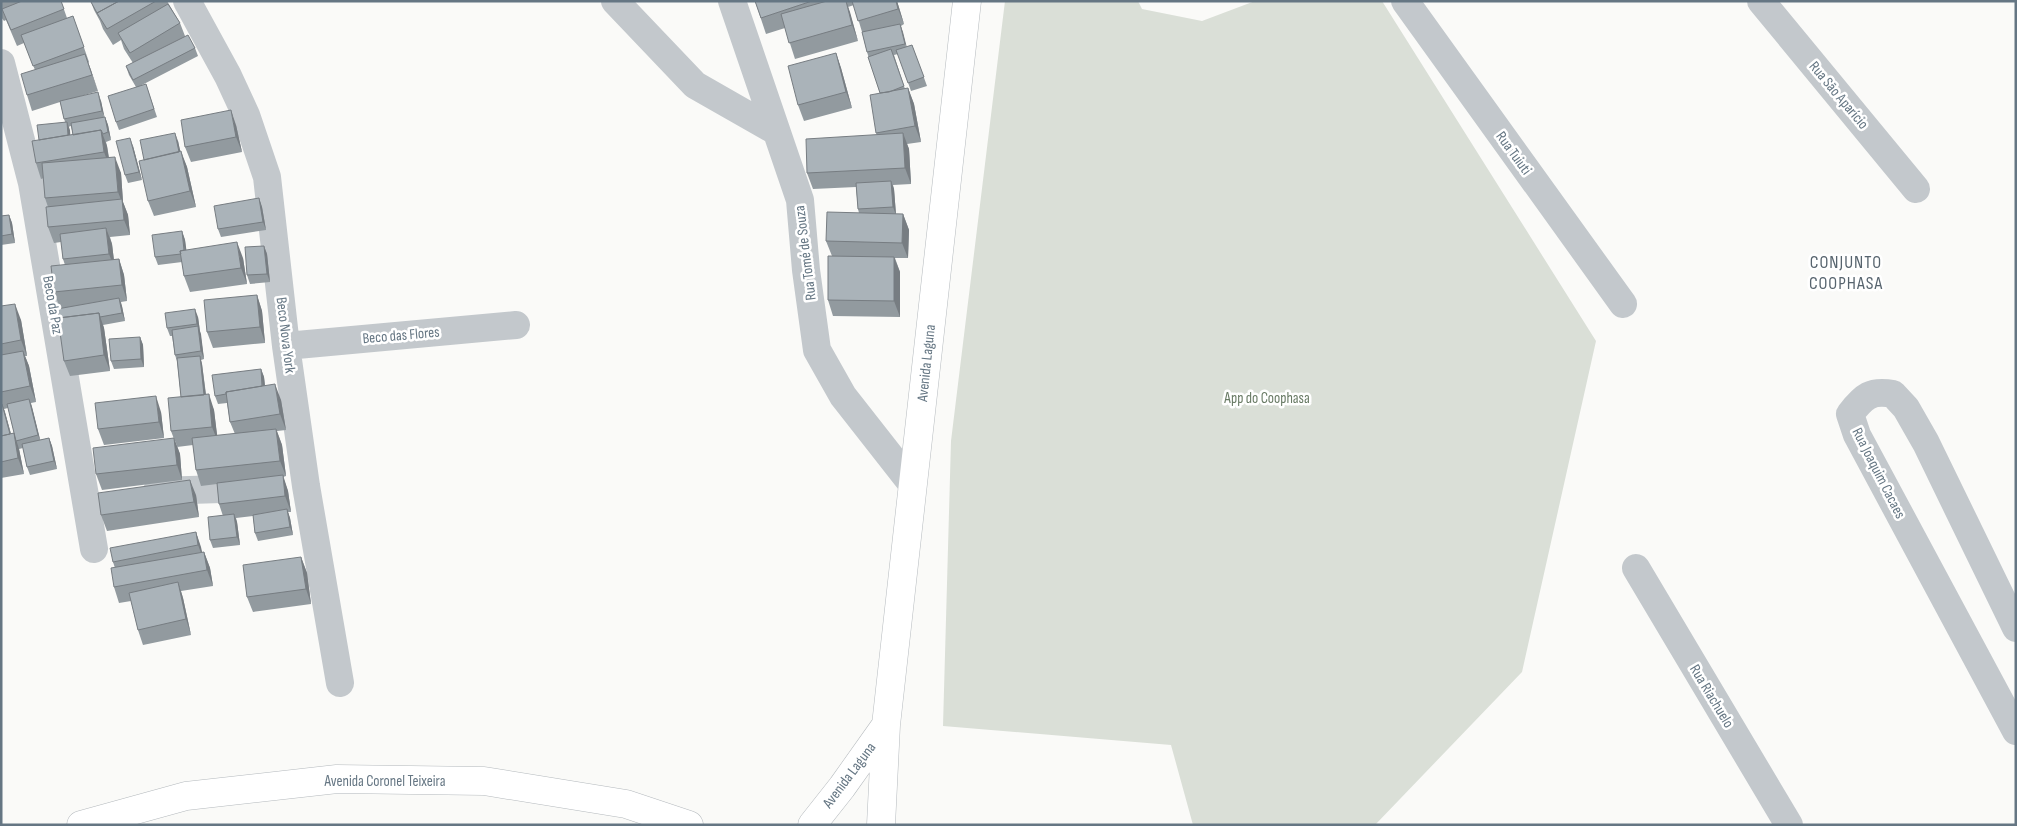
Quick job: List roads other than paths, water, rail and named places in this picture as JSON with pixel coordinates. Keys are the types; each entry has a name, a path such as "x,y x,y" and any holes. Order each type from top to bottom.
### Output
{"main road":[{"name":"Avenida Laguna","path":"881,825 886,725 967,1"},
{"name":"Avenida Laguna","path":"812,825 842,787 886,725"},
{"name":"Avenida Coronel Teixeira","path":"82,825 186,796 337,779 484,781 626,804 688,825"}],"street":[{"name":"Beco Nova York","path":"187,1 239,99 267,177 286,346 306,486 340,683"},
{"path":"614,1 694,85 774,130"},
{"name":"Rua Tomé de Souza","path":"732,1 774,130 800,200 806,270 817,350 843,396 912,484"},
{"name":"Rua Tuiuti","path":"1406,1 1623,304"},
{"name":"Rua São Aparício","path":"1761,1 1916,189"},
{"name":"Beco da Paz","path":"1,63 32,183 94,549"},
{"name":"Beco das Flores","path":"286,346 516,325"},
{"name":"Rua Joaquim Cacaes","path":"2016,628 1926,444 1906,408 1893,394 1877,391 1860,401 1850,414 1857,435 2016,731"},
{"path":"86,493 306,486"},
{"name":"Rua Riachuelo","path":"1636,568 1789,825"}],"district":[{"name":"CONJUNTO COOPHASA","path":"1846,272"}],"park label":[{"name":"App do Coophasa","path":"1267,398"}]}
